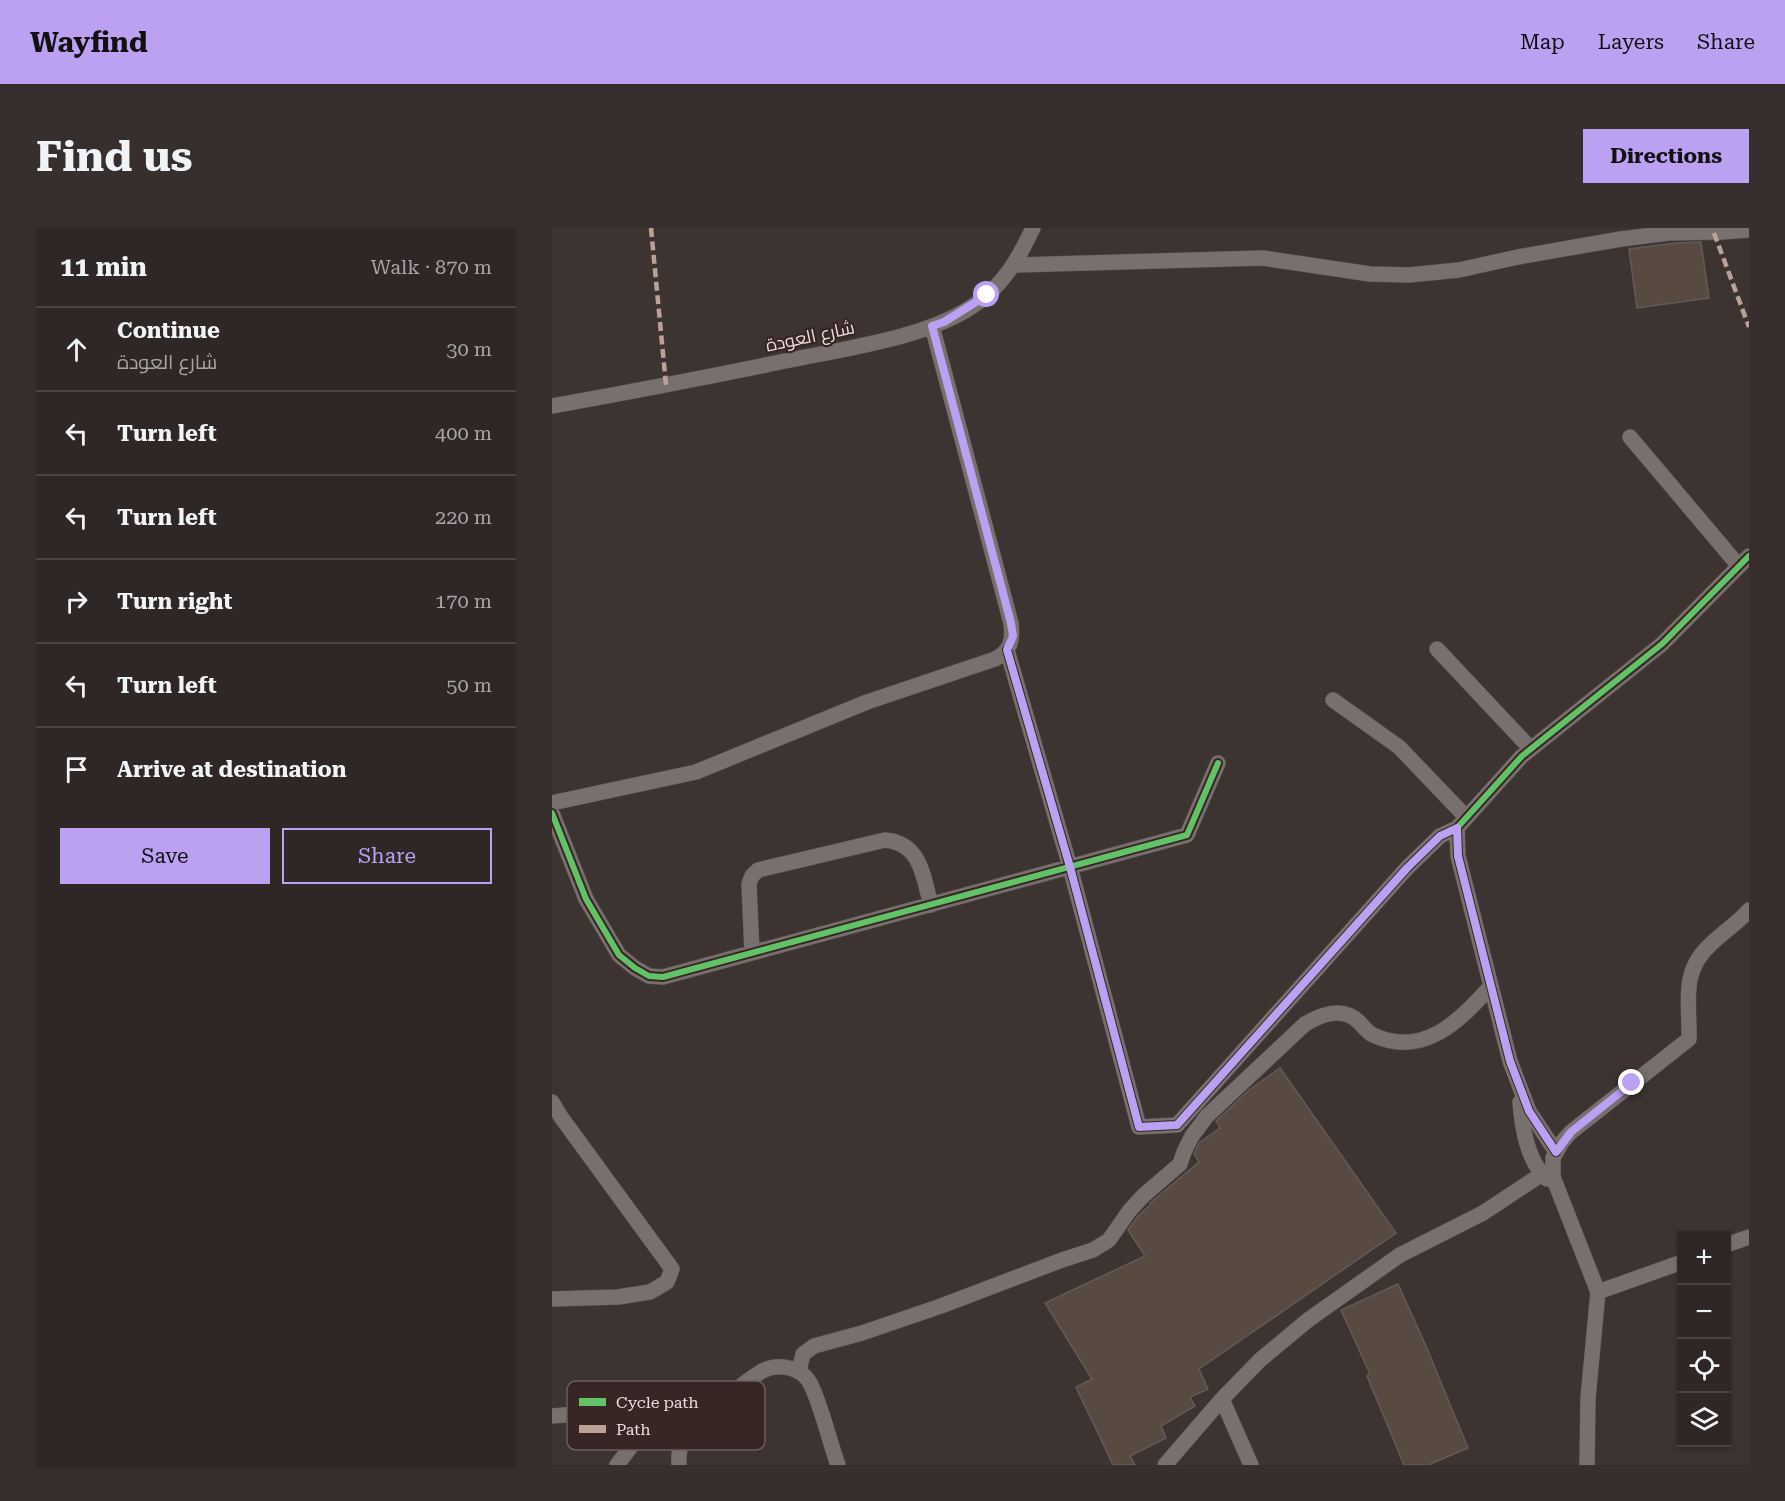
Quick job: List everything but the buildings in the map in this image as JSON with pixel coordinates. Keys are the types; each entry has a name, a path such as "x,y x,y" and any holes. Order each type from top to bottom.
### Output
{"street":[{"name":"شارع العودة","path":"552,406 826,352 910,334 932,326 960,313 987,295 1015,265 1033,228"},
{"path":"1015,265 1263,258 1370,274 1409,275 1459,270 1621,239 1670,233 1749,230"},
{"path":"552,803 696,772 867,702 995,659 1007,650 1013,636 1011,623 932,326"},
{"path":"1007,650 1070,867 1139,1127 1177,1125 1407,868 1440,836 1461,822 1531,749 1662,644 1744,561 1630,437"},
{"path":"1437,649 1531,749"},
{"path":"1333,700 1399,747 1461,822 1458,856 1490,987 1519,1087 1529,1111 1556,1152"},
{"path":"552,813 586,898 619,954 635,968 650,975 663,977 1187,836 1218,762"},
{"path":"752,953 749,884 752,876 758,870 885,840 895,840 905,844 914,854 932,905"},
{"path":"1587,1465 1588,1398 1598,1292 1556,1187 1552,1168 1556,1152 1571,1132 1689,1039 1689,976 1694,964 1711,943 1749,910"},
{"path":"799,1371 803,1354 814,1346 862,1333 941,1306 1093,1250 1109,1240 1143,1196 1180,1164 1192,1136 1207,1116 1305,1024 1321,1015 1345,1014 1358,1020 1369,1033 1388,1041 1405,1042 1441,1033 1457,1022 1490,987"},
{"path":"1519,1087 1520,1111 1532,1156 1542,1174 1556,1187"},
{"path":"552,1102 672,1269 668,1282 650,1292 618,1297 552,1299"},
{"path":"1165,1465 1222,1399 1260,1360 1308,1320 1400,1255 1483,1213 1542,1174"},
{"path":"1731,1243 1749,1237"},
{"path":"1598,1292 1677,1264"},
{"path":"749,1381 760,1372 775,1367 799,1371 811,1383 838,1465"},
{"path":"1222,1399 1251,1465"},
{"path":"552,1416 567,1415"},
{"path":"617,1465 628,1450"},
{"path":"679,1450 679,1465"}],"marked path":[{"path":"651,228 666,385"},
{"path":"1714,233 1749,327"}],"cycle path":[{"path":"1556,1152 1529,1111 1510,1061 1458,856 1457,828 1522,756 1662,644 1749,556"},
{"path":"1007,650 1070,867 1139,1127 1177,1125 1407,868 1440,836 1457,828"},
{"path":"552,813 586,899 619,955 649,976 663,977 1187,835 1218,763"}],"route":[{"path":"987,295 944,322 932,326 1011,623 1013,636 1007,650 1070,867 1139,1127 1177,1125 1407,868 1440,836 1457,828 1458,856 1510,1061 1529,1111 1551,1141 1556,1152 1571,1132 1632,1083"}]}
